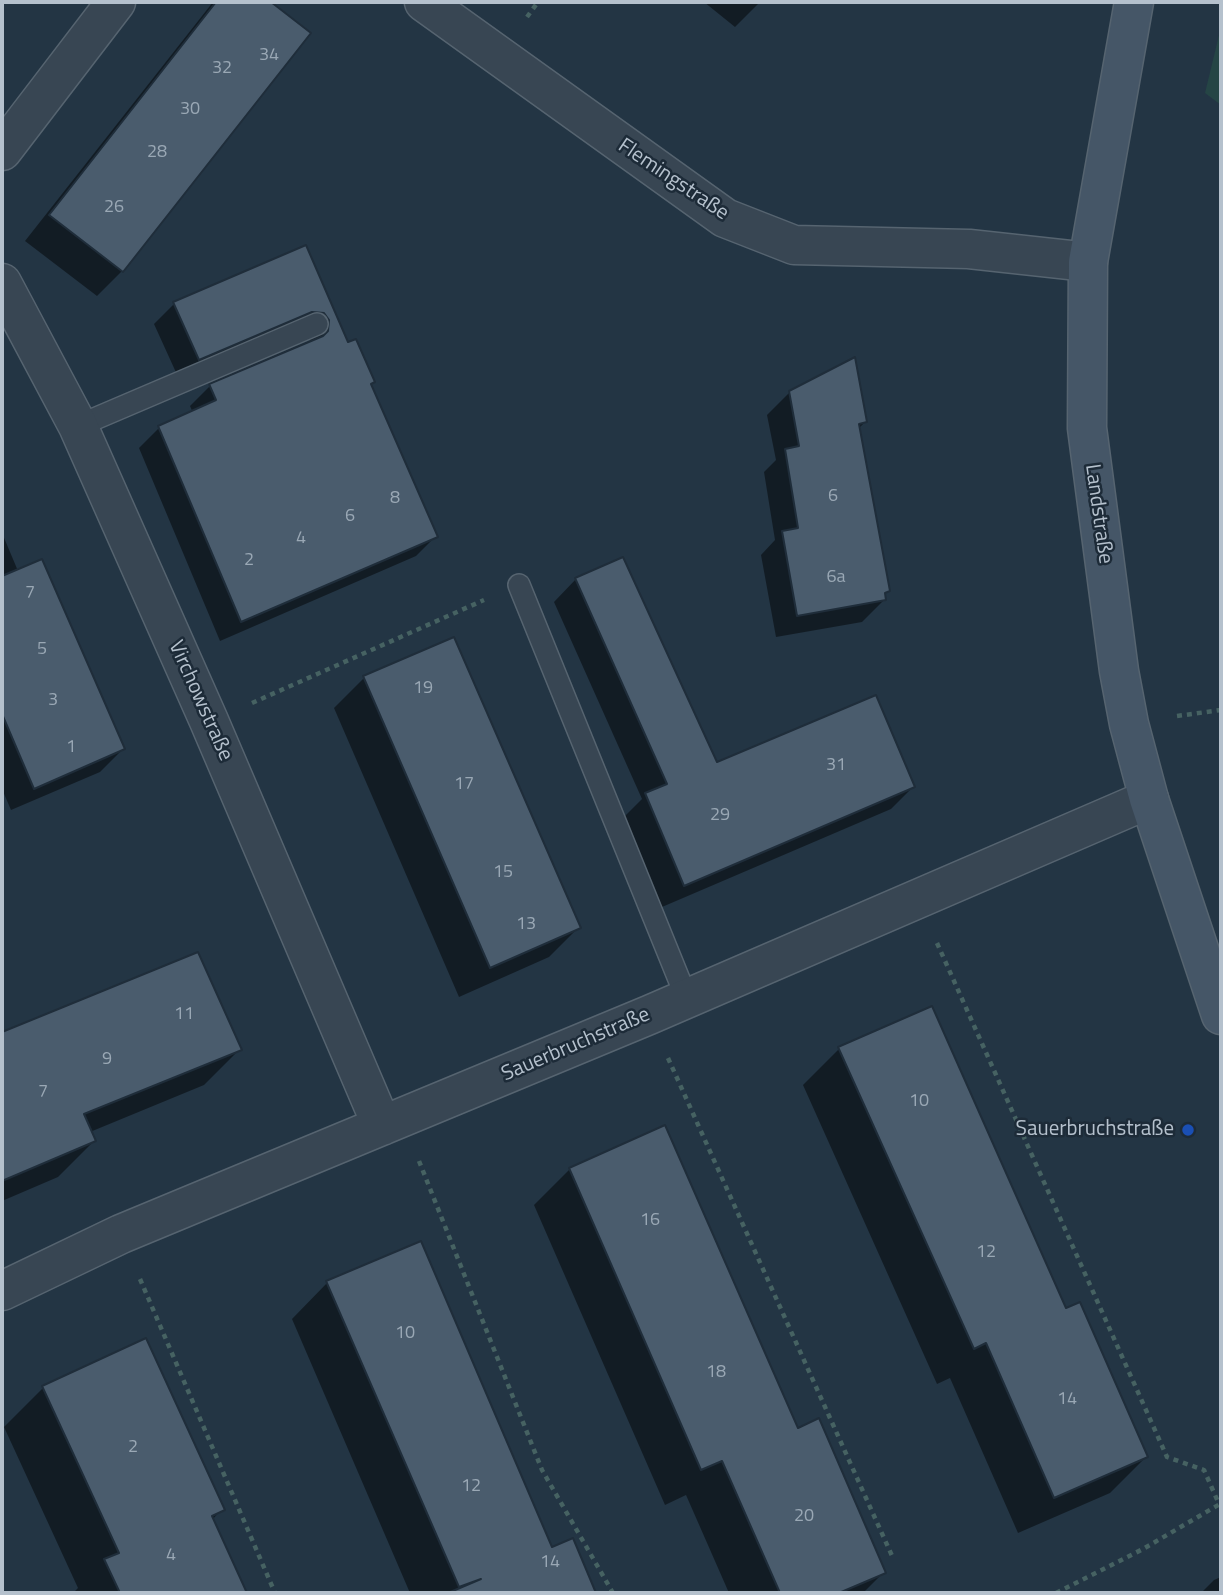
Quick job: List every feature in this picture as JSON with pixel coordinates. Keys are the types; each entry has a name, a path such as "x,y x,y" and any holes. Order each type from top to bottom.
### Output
{"main road":[{"name":"Landstraße","path":"1134,2 1088,262 1087,428 1119,671 1149,799 1221,1015"}],"street":[{"path":"2,151 116,2"},
{"name":"Flemingstraße","path":"424,2 725,218 736,223 794,245 969,249 1088,262"},
{"name":"Virchowstraße","path":"2,283 78,426 392,1122"},
{"name":"Sauerbruchstraße","path":"2,1291 121,1234 687,999 1149,799"}],"lane":[{"path":"78,426 317,324"},
{"path":"519,585 687,999"}],"path":[{"path":"209,721 519,585"},
{"path":"1185,715 1221,710"},
{"path":"917,899 1167,1457 1204,1470 1220,1504 1143,1549 1056,1593"},
{"path":"649,1015 893,1558"},
{"path":"392,1122 542,1470 613,1593"},
{"path":"121,1234 275,1593"}],"green space":[{"path":"1221,27 1221,105 1205,93"}],"building":[{"path":"216,2 271,2 311,33 123,272 49,215"},
{"path":"306,245 348,342 356,339 375,382 371,384 438,537 241,622 158,426 216,400 209,384 323,336 328,331 329,320 324,313 312,312 199,360 173,302"},
{"path":"855,357 867,422 859,424 890,591 885,593 886,600 797,616 782,531 798,528 785,449 799,446 789,391"},
{"path":"623,557 717,762 876,695 915,787 684,886 645,793 667,784 575,578"},
{"path":"42,559 125,749 34,789 2,714 2,576"},
{"path":"454,637 581,928 490,968 363,676"},
{"path":"198,952 242,1050 84,1114 96,1141 2,1181 2,1032"},
{"path":"932,1006 1066,1308 1080,1302 1148,1457 1054,1498 986,1343 974,1349 838,1047"},
{"path":"665,1125 798,1428 819,1418 886,1573 839,1593 780,1593 722,1461 701,1470 569,1168"},
{"path":"421,1241 552,1547 573,1538 596,1593 448,1593 481,1579 459,1587 326,1281"},
{"path":"146,1338 225,1510 212,1516 247,1593 120,1593 104,1559 119,1553 42,1386"}],"place":[{"name":"Sauerbruchstraße","path":"1188,1130"}]}
